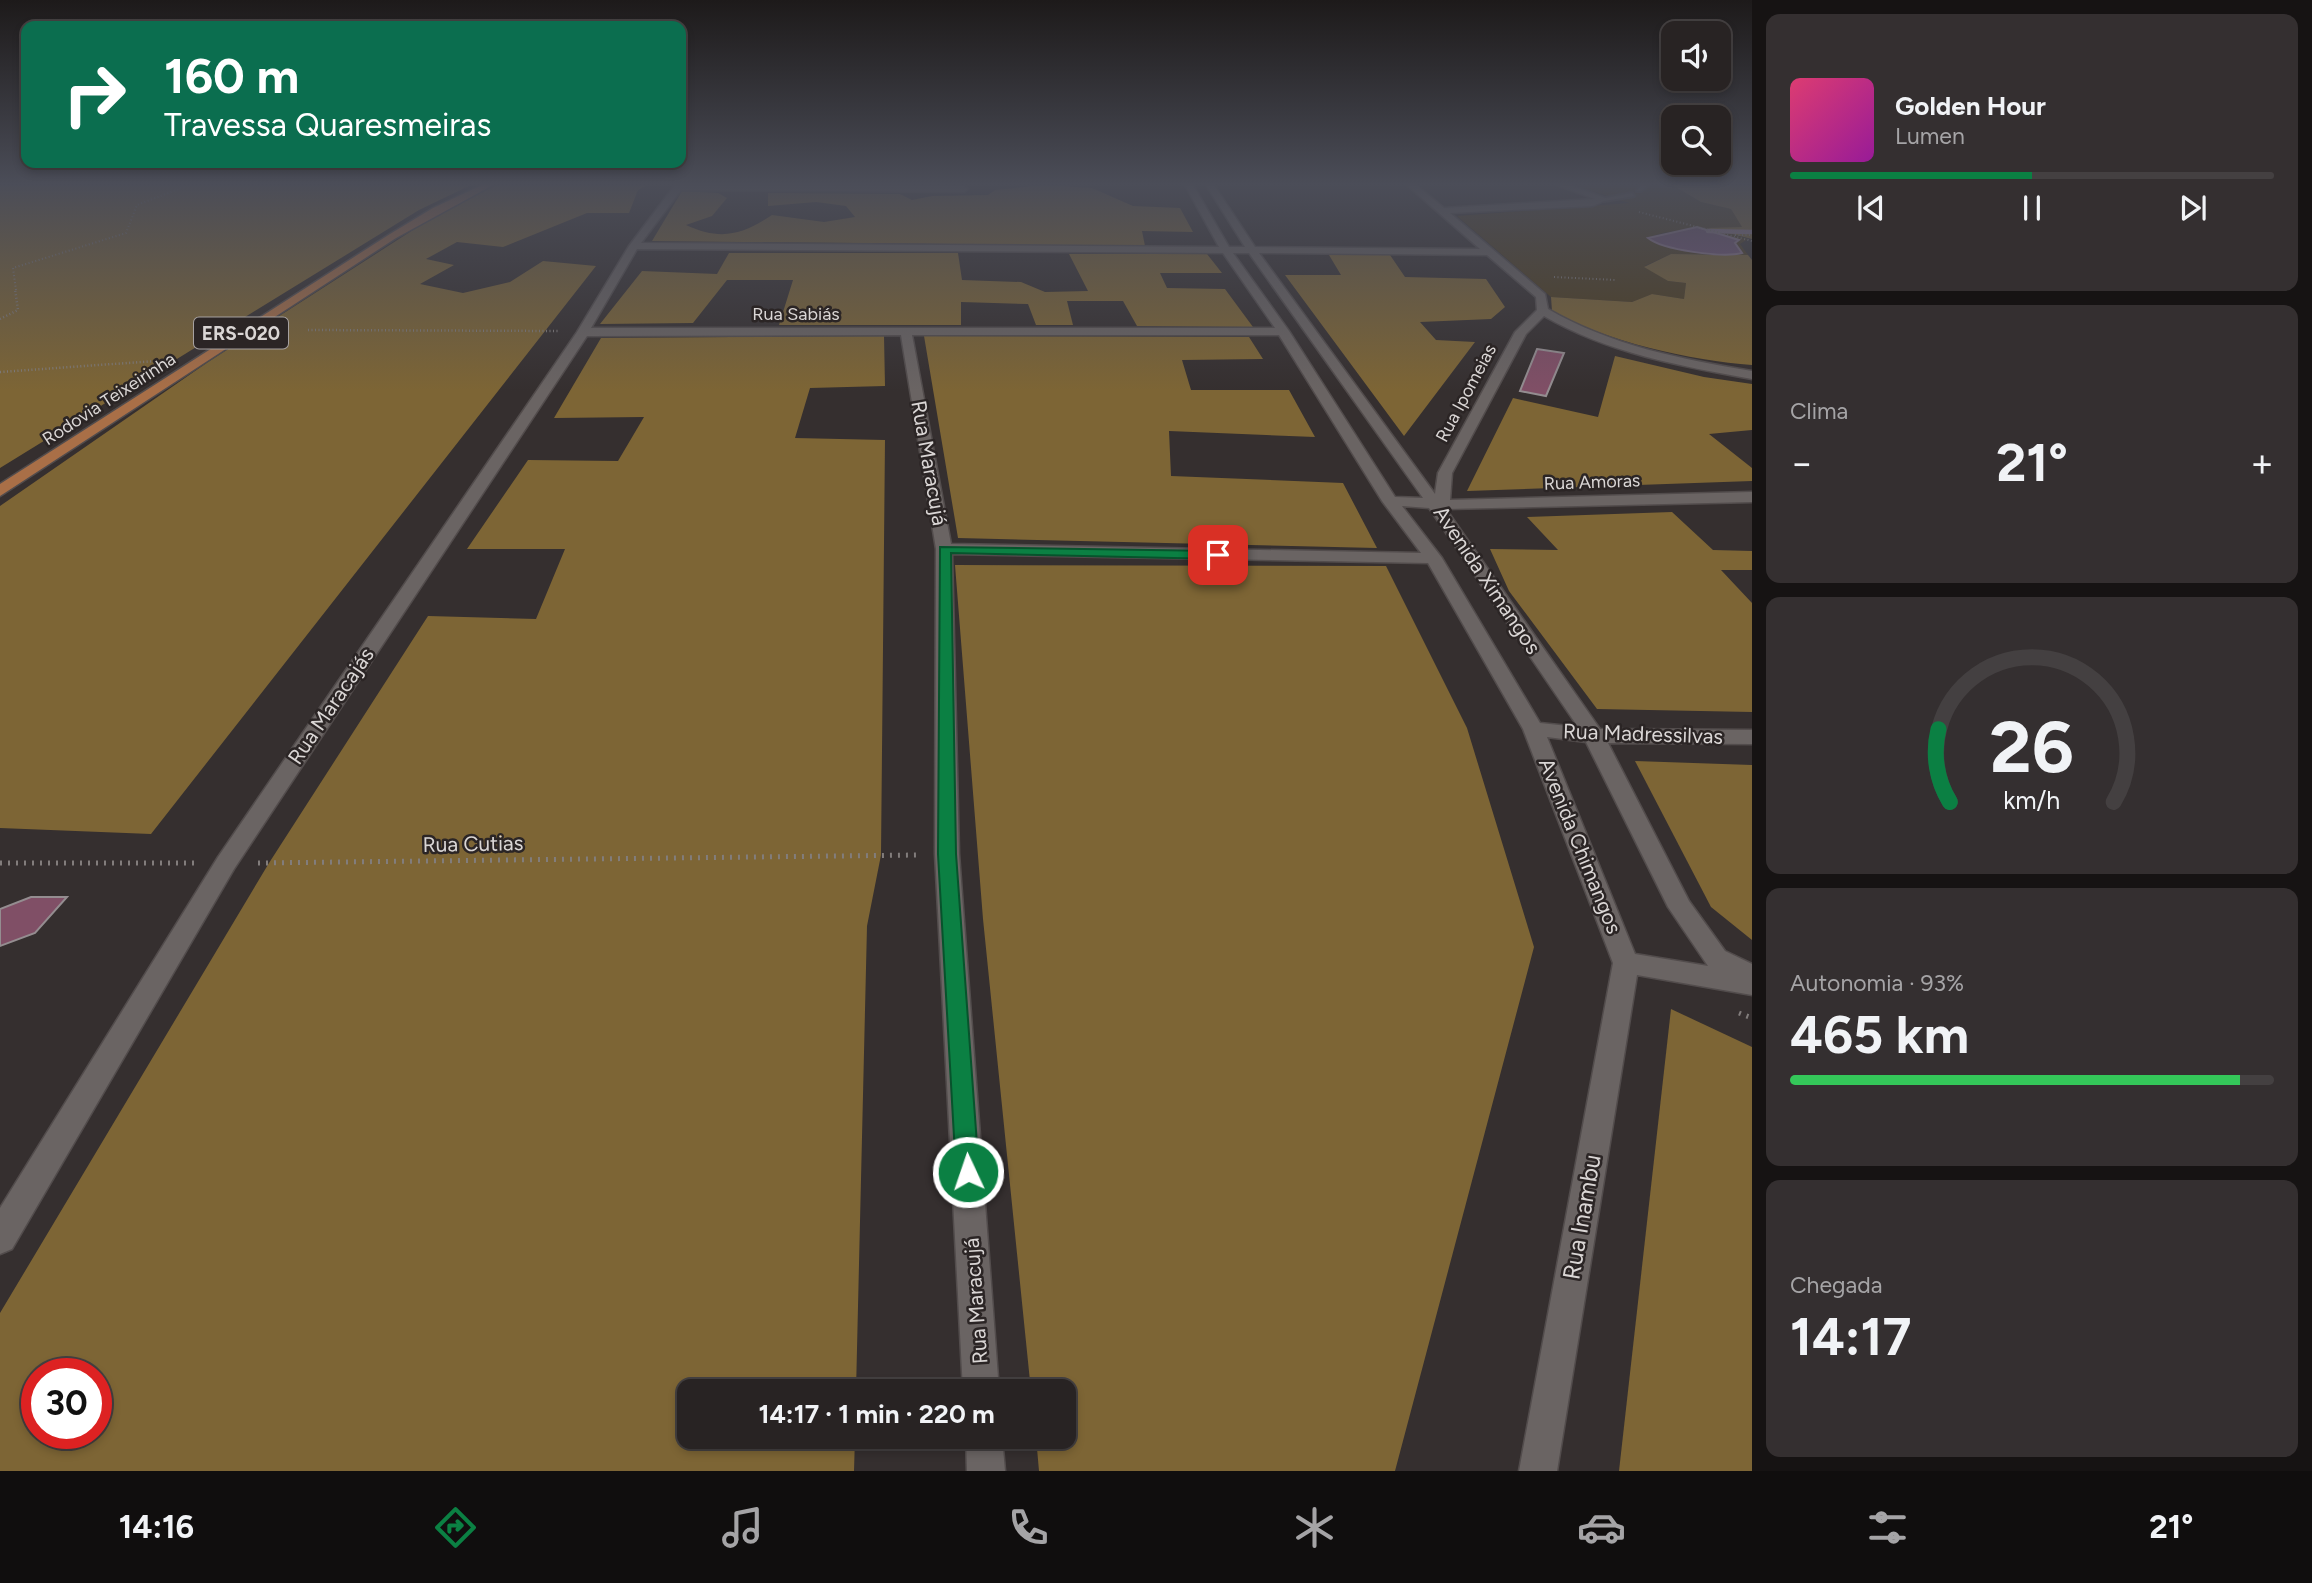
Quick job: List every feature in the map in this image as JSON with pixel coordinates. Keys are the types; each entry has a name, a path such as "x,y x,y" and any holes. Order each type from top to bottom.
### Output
{"main road":[{"name":"Rodovia Teixeirinha","path":"0,491 366,254"}],"street":[{"name":"Rua Maracajás","path":"0,1238 226,863 583,332 629,254"},
{"name":"Avenida Ximangos","path":"1229,254 1283,331 1390,501 1434,558 1533,729"},
{"name":"Avenida Ximangos","path":"1254,254 1438,503 1594,736 1680,906 1716,958 1752,976"},
{"path":"1492,254 1541,296 1543,311 1563,324 1597,338 1752,375"},
{"name":"Rua Ipomeias","path":"1438,503 1445,473 1521,332 1543,311"},
{"name":"Rua Sabiás","path":"583,332 1283,331"},
{"name":"Rua Maracujá","path":"906,332 944,549 947,854 980,1379"},
{"name":"Rua Amoras","path":"1390,501 1438,503 1752,497"},
{"path":"944,549 1434,558"},
{"name":"Rua Madressilvas","path":"1533,729 1594,736 1752,737"},
{"name":"Avenida Chimangos","path":"1533,729 1626,963"},
{"path":"1626,963 1752,984"},
{"name":"Rua Inambu","path":"1538,1471 1626,963"},
{"path":"985,1449 986,1471"}],"path":[{"path":"0,319 18,310 13,268 59,254"},
{"path":"1518,276 1616,279"},
{"path":"308,330 583,332"},
{"path":"0,372 158,361"},
{"name":"Rua Cutias","path":"0,863 226,863 947,854"}],"shaded area":[{"path":"0,254 348,254 0,468"},
{"path":"376,254 436,254 426,259 454,265 420,284 463,293 510,282 543,261 596,266 151,834 0,828 0,506 208,362"},
{"path":"729,254 958,254 962,280 1021,282 1045,292 1088,291 1069,254 1207,254 1222,273 1160,273 1167,288 1225,289 1253,327 1137,326 1123,301 1067,301 1073,325 1036,325 1028,304 961,302 961,325 779,325 793,280 727,280 693,323 600,324 642,271 717,274"},
{"path":"1501,254 1711,254 1671,254 1645,266 1668,281 1686,283 1684,299 1652,294 1632,302 1551,297"},
{"path":"1671,254 1748,255 1752,260 1752,365 1649,348 1597,332 1552,311 1551,297 1632,302 1652,294 1684,299 1686,283 1668,281 1644,267"},
{"path":"1329,255 1390,255 1405,277 1486,279 1505,307 1491,319 1420,322 1436,340 1475,342 1404,436 1285,275 1341,275"},
{"path":"884,336 885,386 810,388 795,438 885,440 881,855 867,926 856,1379 677,1379 677,1449 855,1449 854,1471 0,1471 0,1313 269,863 428,616 536,619 565,549 467,549 528,460 618,461 644,417 554,418 601,338"},
{"path":"924,336 1249,337 1263,359 1182,360 1191,390 1289,390 1315,437 1169,431 1171,476 1343,483 1377,548 958,538"},
{"path":"1615,356 1704,377 1752,384 1752,430 1709,434 1752,468 1752,481 1467,491 1513,398 1598,417"},
{"path":"1672,512 1713,550 1752,551 1752,570 1721,570 1752,603 1752,712 1597,709 1509,591 1490,549 1558,550 1527,517"},
{"path":"955,565 1386,566 1467,728 1534,947 1395,1471 1039,1471 1037,1449 1076,1449 1076,1379 1030,1379 983,919"},
{"path":"1635,761 1752,765 1752,940 1711,907"},
{"path":"1671,1009 1752,1047 1752,1471 1619,1471"}],"building":[{"path":"1537,349 1564,353 1546,396 1520,391"},
{"path":"31,897 67,897 35,933 0,946 0,909"}],"route":[{"path":"968,1172 947,854 944,549 1218,555"}]}
